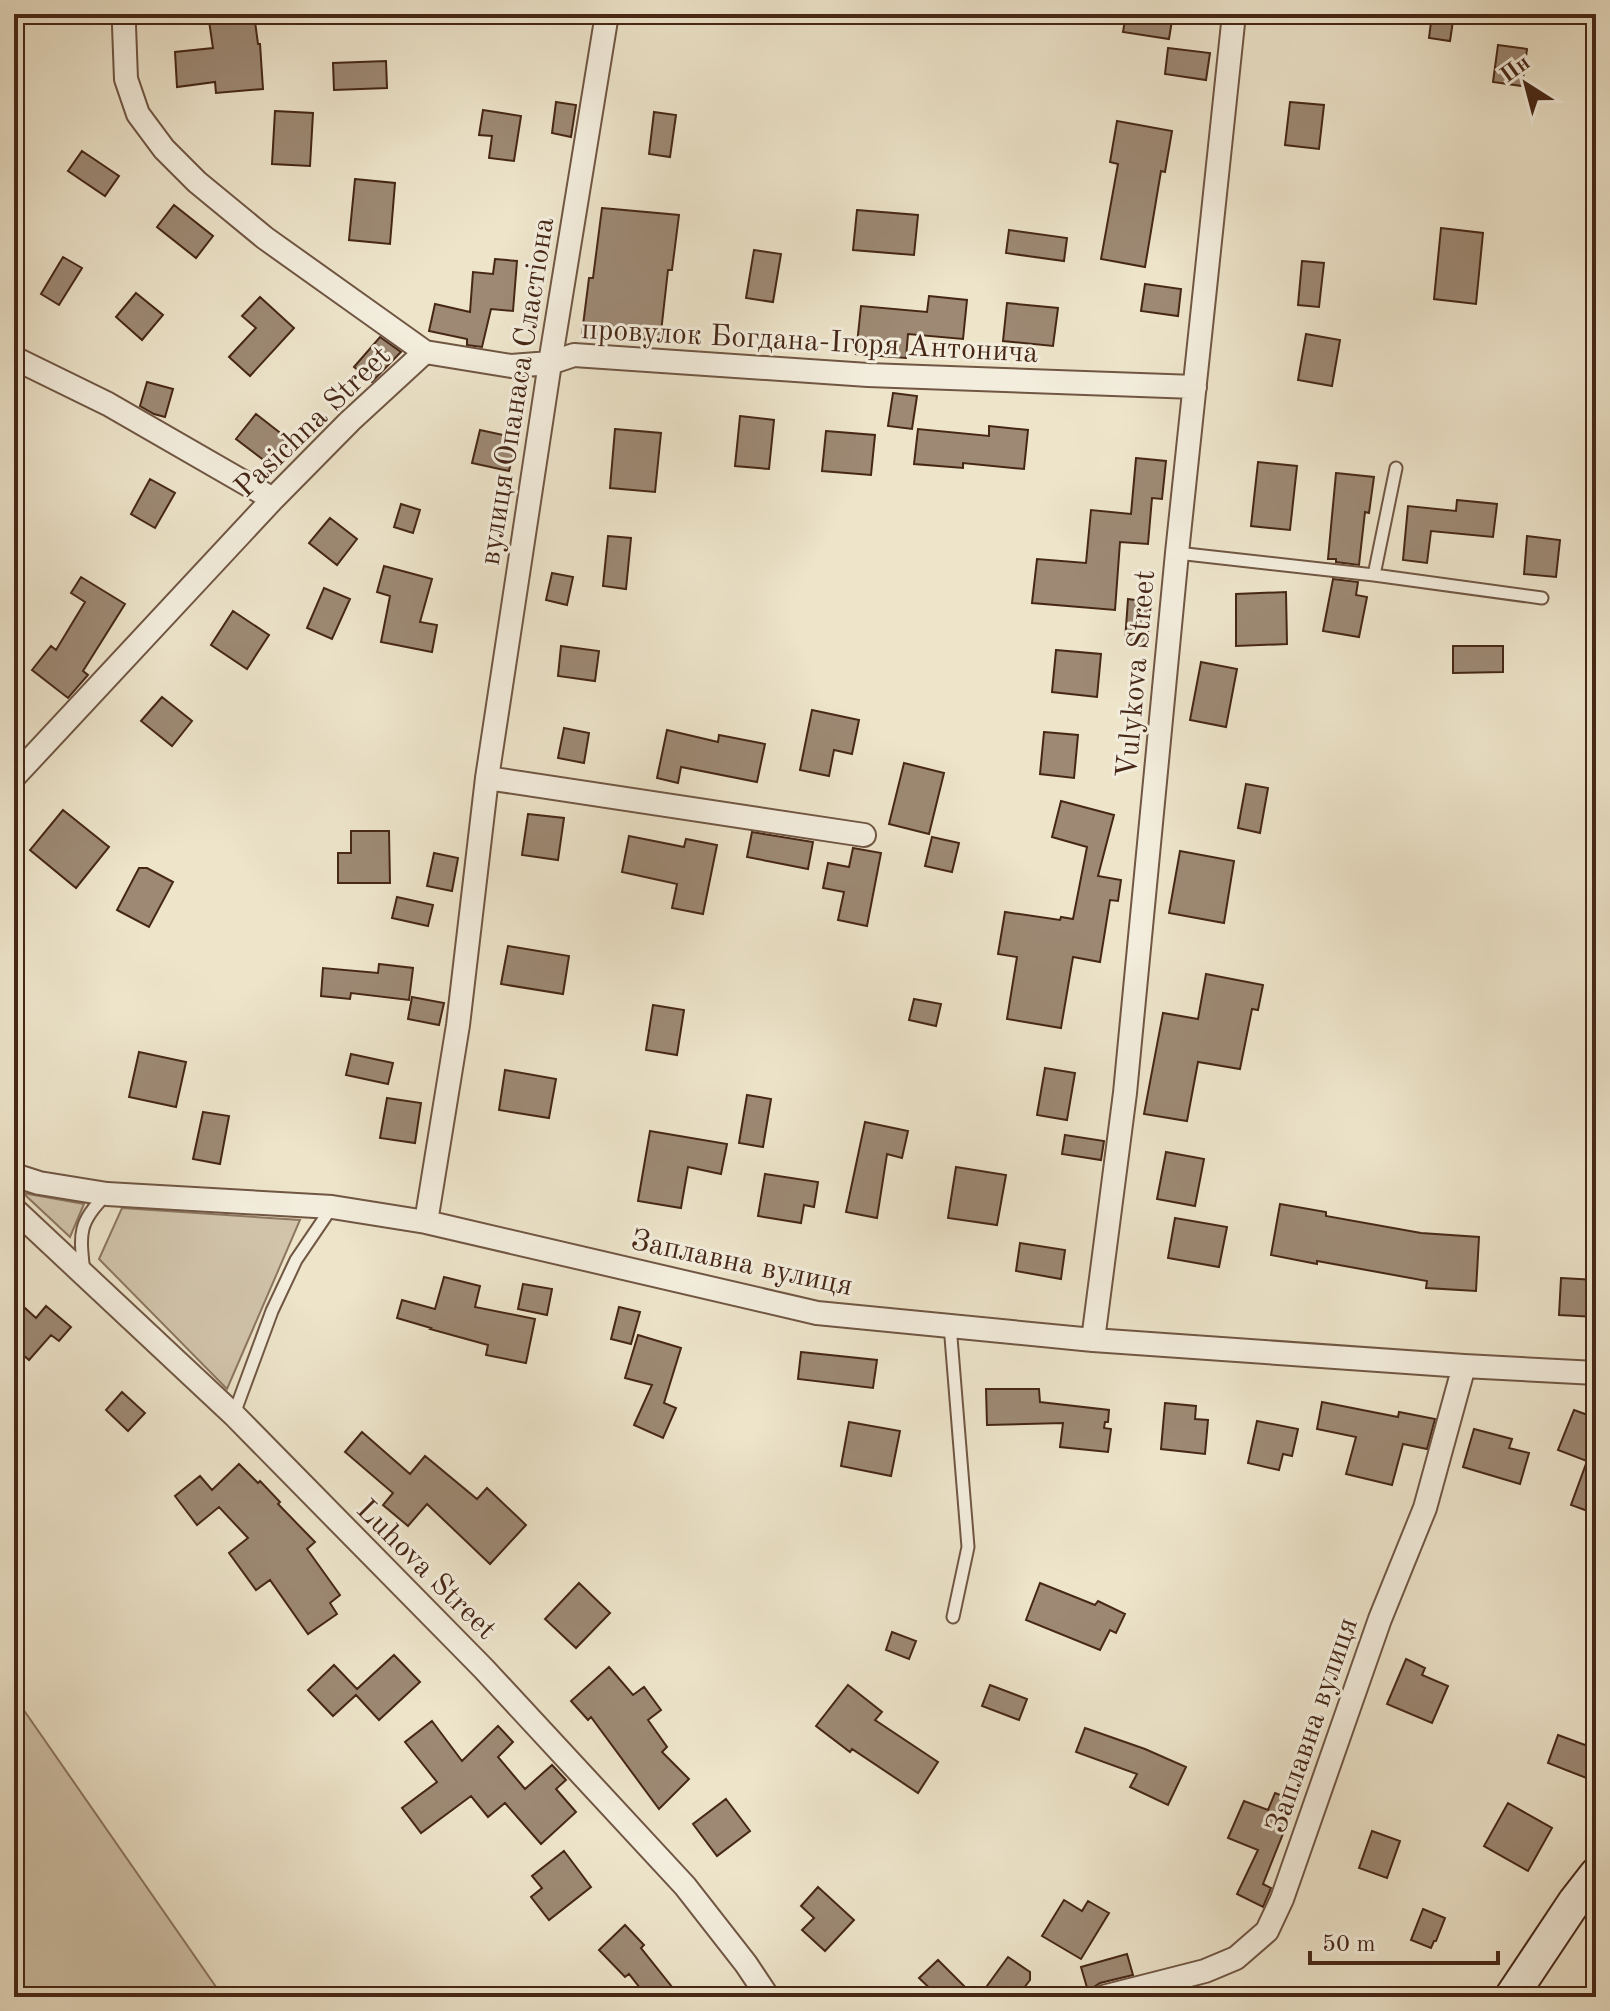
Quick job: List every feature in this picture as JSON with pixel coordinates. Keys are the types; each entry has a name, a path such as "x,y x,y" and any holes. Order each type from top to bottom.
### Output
{"street":[{"name":"Pasichna Street","path":"14,777 273,499 350,421 425,352 265,238 197,182 164,149 138,114 126,79 125,14"},
{"name":"вулиця Опанаса Сластіона","path":"426,1222 458,1025 487,778 607,14"},
{"name":"Vulykova Street","path":"1093,1340 1125,1093 1177,553 1234,14"},
{"name":"провулок Богдана-Ігоря Антонича","path":"425,352 511,366 550,363 574,355 868,375 1195,387"},
{"path":"14,358 108,404 273,499"},
{"path":"487,778 864,835"},
{"name":"Заплавна вулиця","path":"14,1175 39,1183 107,1194 332,1207 426,1222 817,1313 1093,1340 1596,1373"},
{"name":"Luhova Street","path":"14,1209 234,1415 483,1668 685,1886 768,1997"},
{"name":"Заплавна вулиця","path":"1103,1997 1205,1971 1236,1958 1267,1931 1282,1899 1380,1619 1425,1508 1464,1366"},
{"path":"1511,1997 1596,1874"}],"lane":[{"path":"1374,575 1396,468"},
{"path":"1177,553 1542,598"},
{"path":"85,1277 80,1237 89,1211 107,1194"},
{"path":"234,1415 272,1311 296,1260 332,1207"},
{"path":"950,1325 968,1547 953,1617"}],"shaded area":[{"path":"23,1193 84,1204 70,1237"},
{"path":"122,1208 300,1220 227,1389 99,1259"},
{"path":"14,1696 223,1997 14,1997"}],"building":[{"path":"208,14 254,14 263,89 216,93 215,82 177,87 175,52 213,48"},
{"path":"1126,14 1173,14 1169,39 1123,32"},
{"path":"1432,14 1454,14 1450,41 1429,38"},
{"path":"1498,45 1527,49 1522,86 1493,82"},
{"path":"1168,48 1210,53 1206,80 1165,74"},
{"path":"386,61 387,88 334,90 333,63"},
{"path":"556,102 576,105 571,137 552,133"},
{"path":"1290,102 1324,105 1319,149 1285,145"},
{"path":"483,110 521,116 514,161 489,158 492,136 479,135"},
{"path":"275,111 313,113 310,166 272,164"},
{"path":"654,112 676,115 670,157 649,154"},
{"path":"1117,121 1172,131 1165,172 1161,171 1145,267 1101,259 1118,164 1110,162"},
{"path":"82,151 119,176 105,196 68,171"},
{"path":"355,179 395,183 390,244 349,240"},
{"path":"174,205 213,236 196,258 157,227"},
{"path":"602,208 679,215 672,270 668,270 660,341 582,333"},
{"path":"857,210 918,215 914,255 853,250"},
{"path":"1441,228 1483,233 1476,304 1434,299"},
{"path":"1009,230 1067,238 1064,261 1006,253"},
{"path":"754,250 781,254 773,302 746,298"},
{"path":"63,257 82,268 59,305 41,294"},
{"path":"495,259 517,261 513,311 491,309 482,347 467,345 467,339 429,331 435,304 470,312 473,272 493,274"},
{"path":"1302,261 1324,263 1319,307 1298,305"},
{"path":"1145,284 1181,289 1178,316 1141,311"},
{"path":"136,293 163,315 142,340 116,317"},
{"path":"929,296 967,300 963,339 908,334 906,358 856,354 861,306 927,312"},
{"path":"260,297 294,328 250,376 229,357 256,328 242,316"},
{"path":"1007,303 1058,308 1053,346 1003,341"},
{"path":"1306,334 1340,340 1332,386 1298,380"},
{"path":"380,337 401,352 372,382 354,367"},
{"path":"147,382 173,389 165,417 140,406"},
{"path":"893,393 917,396 912,429 888,426"},
{"path":"256,414 288,439 269,464 236,439"},
{"path":"740,416 774,420 769,469 735,466"},
{"path":"989,426 1028,430 1024,469 963,463 963,468 914,464 918,429 989,436"},
{"path":"615,429 661,433 655,492 610,488"},
{"path":"480,430 517,438 509,471 472,463"},
{"path":"826,431 875,435 871,475 822,471"},
{"path":"1136,458 1166,461 1162,499 1152,498 1148,544 1120,542 1115,610 1032,603 1037,559 1086,563 1091,510 1131,514"},
{"path":"1258,462 1297,466 1290,530 1251,526"},
{"path":"1336,473 1374,477 1369,513 1365,512 1359,565 1328,559"},
{"path":"150,479 175,493 155,528 131,514"},
{"path":"1457,500 1497,504 1493,537 1431,531 1427,563 1403,560 1408,506 1456,511"},
{"path":"401,504 420,510 413,533 394,527"},
{"path":"330,518 357,539 337,565 309,543"},
{"path":"608,536 631,538 626,589 603,586"},
{"path":"1527,536 1560,540 1556,577 1524,574"},
{"path":"384,566 432,579 420,622 437,625 432,652 381,642 390,596 377,592"},
{"path":"552,573 573,577 567,605 546,600"},
{"path":"81,577 125,604 83,671 88,675 68,698 32,670 51,646 56,650 85,602 71,593"},
{"path":"1333,579 1358,582 1356,595 1367,597 1359,637 1323,631"},
{"path":"324,588 350,599 332,639 307,628"},
{"path":"1286,592 1287,644 1236,646 1236,594"},
{"path":"1128,599 1151,602 1147,643 1125,641"},
{"path":"233,611 269,635 247,669 211,645"},
{"path":"561,646 599,651 595,681 558,676"},
{"path":"1453,646 1503,646 1503,672 1453,673"},
{"path":"1056,650 1101,654 1097,697 1052,692"},
{"path":"1201,662 1237,669 1226,727 1190,720"},
{"path":"162,697 192,721 172,746 141,721"},
{"path":"812,710 859,720 852,754 834,750 829,776 800,770"},
{"path":"564,728 589,733 584,763 558,758"},
{"path":"667,730 718,742 719,735 765,744 757,782 681,767 678,783 657,778"},
{"path":"1044,732 1078,735 1074,778 1040,774"},
{"path":"904,763 944,773 929,834 889,824"},
{"path":"1246,784 1268,788 1260,833 1238,828"},
{"path":"1061,801 1114,815 1098,876 1121,880 1118,901 1110,900 1100,962 1073,957 1061,1028 1007,1019 1017,957 998,954 1005,912 1073,919 1087,847 1052,837"},
{"path":"63,810 109,847 76,888 30,850"},
{"path":"528,814 564,818 558,860 522,855"},
{"path":"351,831 389,831 390,883 338,883 338,853 351,853"},
{"path":"752,832 813,842 808,869 747,857"},
{"path":"629,836 684,847 686,839 717,845 703,914 672,908 677,884 622,872"},
{"path":"932,837 959,843 952,872 925,866"},
{"path":"853,848 881,853 867,926 838,920 844,892 823,888 828,863 849,867"},
{"path":"1180,851 1234,861 1224,923 1169,913"},
{"path":"434,853 458,858 452,891 427,886"},
{"path":"139,868 147,868 173,882 149,927 117,910"},
{"path":"397,897 433,905 428,926 392,918"},
{"path":"508,946 569,956 563,994 501,984"},
{"path":"379,964 413,968 409,1000 351,993 350,999 321,996 323,968 378,973"},
{"path":"1206,974 1263,985 1258,1010 1252,1009 1240,1069 1198,1062 1187,1121 1144,1114 1163,1013 1198,1019"},
{"path":"412,997 444,1003 439,1025 408,1019"},
{"path":"914,999 941,1004 936,1026 909,1020"},
{"path":"653,1005 684,1010 677,1055 646,1050"},
{"path":"139,1052 186,1062 176,1107 129,1097"},
{"path":"351,1054 393,1063 388,1084 346,1075"},
{"path":"1045,1068 1075,1073 1067,1120 1037,1115"},
{"path":"505,1070 556,1079 549,1118 499,1110"},
{"path":"747,1095 771,1099 763,1147 739,1143"},
{"path":"387,1098 421,1103 415,1143 380,1138"},
{"path":"203,1112 229,1116 220,1164 193,1159"},
{"path":"865,1122 908,1131 902,1158 887,1154 877,1218 846,1212"},
{"path":"650,1131 727,1144 721,1174 688,1167 681,1208 638,1201"},
{"path":"1065,1135 1104,1141 1101,1160 1062,1154"},
{"path":"1166,1152 1204,1159 1195,1206 1157,1199"},
{"path":"956,1167 1006,1175 997,1225 948,1218"},
{"path":"765,1174 818,1182 814,1207 804,1205 801,1223 758,1216"},
{"path":"1280,1204 1326,1212 1326,1216 1421,1233 1479,1237 1476,1291 1426,1288 1427,1281 1271,1255"},
{"path":"1175,1218 1227,1227 1219,1267 1168,1258"},
{"path":"1020,1243 1065,1250 1061,1279 1016,1271"},
{"path":"444,1277 480,1286 475,1307 535,1319 526,1363 486,1355 488,1345 397,1318 402,1300 435,1309"},
{"path":"1561,1278 1596,1280 1596,1317 1559,1315"},
{"path":"523,1284 552,1289 547,1315 518,1309"},
{"path":"14,1298 36,1318 46,1306 71,1327 59,1341 51,1335 29,1360 14,1347"},
{"path":"619,1307 640,1312 631,1344 611,1339"},
{"path":"638,1335 681,1348 664,1403 676,1408 663,1438 634,1425 652,1385 625,1378"},
{"path":"801,1352 877,1360 873,1388 798,1379"},
{"path":"986,1389 1039,1389 1040,1402 1109,1410 1104,1428 1111,1429 1108,1452 1060,1447 1063,1423 987,1425"},
{"path":"122,1392 145,1413 128,1431 106,1410"},
{"path":"1322,1402 1398,1417 1399,1412 1435,1419 1427,1449 1403,1444 1392,1485 1346,1474 1356,1437 1317,1429"},
{"path":"1165,1403 1196,1406 1195,1419 1208,1420 1205,1454 1161,1449"},
{"path":"1574,1410 1596,1418 1596,1514 1571,1505 1587,1461 1558,1450"},
{"path":"1257,1421 1298,1429 1292,1456 1283,1454 1279,1470 1248,1463"},
{"path":"849,1422 900,1431 891,1476 841,1466"},
{"path":"1474,1429 1512,1439 1509,1448 1529,1453 1520,1484 1463,1467"},
{"path":"362,1432 410,1474 425,1456 477,1499 487,1488 526,1525 490,1564 427,1504 408,1526 383,1505 393,1493 345,1452"},
{"path":"239,1464 258,1483 260,1481 315,1542 307,1549 340,1595 330,1603 337,1614 308,1634 270,1580 256,1590 229,1553 248,1538 219,1507 197,1525 175,1496 200,1476 212,1490"},
{"path":"579,1583 610,1613 576,1648 545,1619"},
{"path":"1040,1583 1095,1605 1098,1601 1125,1614 1116,1633 1110,1630 1100,1650 1026,1620"},
{"path":"892,1632 916,1641 909,1659 886,1650"},
{"path":"394,1655 420,1682 379,1720 356,1695 333,1716 308,1690 334,1665 357,1689"},
{"path":"1406,1659 1425,1668 1422,1675 1448,1686 1432,1723 1387,1704"},
{"path":"609,1667 633,1695 644,1687 661,1710 648,1720 667,1747 662,1752 689,1779 659,1809 591,1717 588,1720 571,1701"},
{"path":"848,1685 882,1712 875,1720 938,1762 918,1793 852,1749 850,1752 816,1726"},
{"path":"990,1685 1027,1699 1019,1720 982,1706"},
{"path":"432,1721 462,1761 498,1726 513,1742 498,1757 525,1789 552,1765 566,1780 556,1789 576,1812 541,1844 505,1803 488,1817 471,1796 421,1833 402,1808 437,1782 405,1742"},
{"path":"1085,1728 1186,1767 1168,1805 1130,1787 1137,1774 1076,1752"},
{"path":"1558,1735 1596,1749 1596,1761 1589,1779 1548,1763"},
{"path":"1275,1793 1296,1801 1263,1884 1271,1888 1263,1907 1237,1894 1258,1850 1228,1838 1244,1801 1268,1810"},
{"path":"726,1799 750,1831 717,1856 693,1824"},
{"path":"1508,1803 1552,1828 1528,1871 1484,1846"},
{"path":"1372,1831 1400,1841 1387,1878 1359,1868"},
{"path":"564,1851 591,1887 549,1920 531,1897 542,1888 532,1876"},
{"path":"818,1887 854,1920 825,1951 802,1930 814,1918 801,1906"},
{"path":"1064,1900 1082,1911 1088,1901 1109,1913 1081,1959 1042,1936"},
{"path":"1423,1909 1445,1918 1431,1948 1411,1940"},
{"path":"625,1925 644,1945 641,1948 680,1997 647,1997 629,1974 625,1977 599,1950"},
{"path":"1127,1954 1133,1975 1100,1983 1088,1991 1081,1967"},
{"path":"1008,1957 1030,1972 1030,1980 1017,1997 979,1997"},
{"path":"938,1960 975,1997 939,1997 919,1978"}]}
